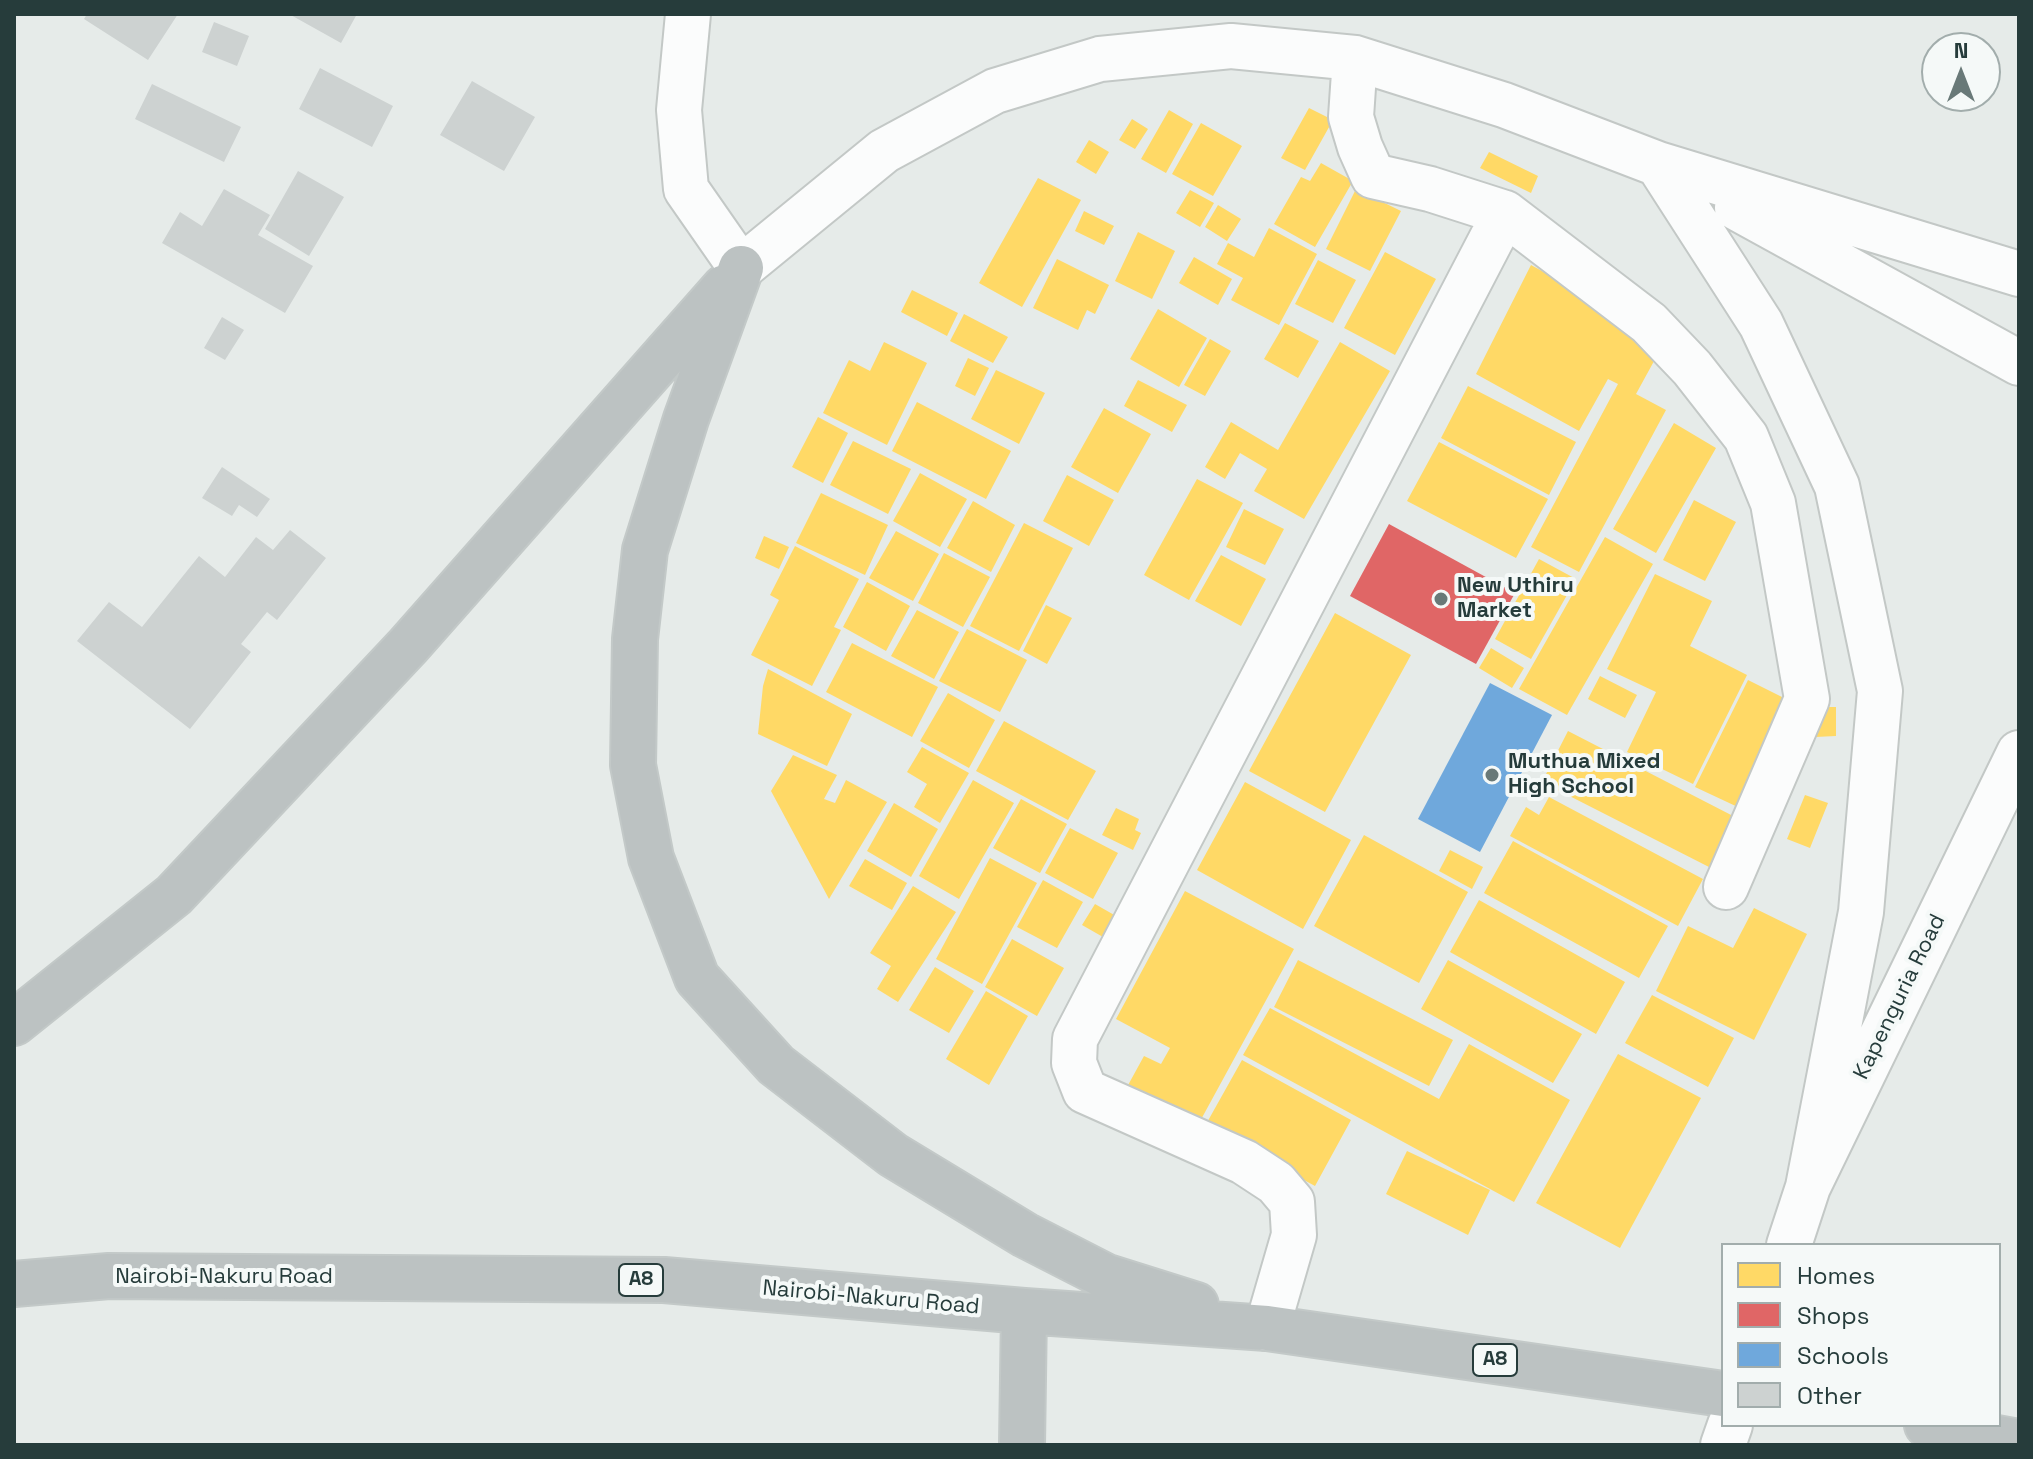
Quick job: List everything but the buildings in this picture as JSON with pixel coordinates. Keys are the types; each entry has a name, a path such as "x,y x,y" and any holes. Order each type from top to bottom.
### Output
{"highway":[{"path":"14,1023 174,895 408,646 741,268"},
{"path":"741,268 686,419 645,550 635,639 633,765 651,858 697,978 776,1065 893,1155 1025,1235 1107,1277 1267,1328"},
{"name":"Nairobi-Nakuru Road","path":"14,1284 109,1276 664,1280 1267,1328 1721,1394"},
{"path":"1022,1445 1024,1311"},
{"path":"1938,1427 2019,1442"}],"street":[{"path":"688,14 679,110 686,189 741,268 884,151 995,91 1100,59 1231,46 1355,58 1504,105 1658,164 2019,274"},
{"path":"1355,58 1351,117 1373,176 1430,189 1505,213 1649,323 1692,368 1746,437 1773,503 1807,699 1726,887"},
{"path":"1658,164 2019,363"},
{"path":"1658,164 1761,324 1837,486 1880,691 1861,912 1808,1187"},
{"path":"1267,1328 1294,1235 1292,1202 1276,1183 1244,1162 1085,1091 1074,1063 1075,1039 1505,213"},
{"name":"Kapenguria Road","path":"1790,1243 1808,1187 2019,753"}],"place":[{"name":"New Uthiru Market","path":"1441,599"},
{"name":"Muthua Mixed High School","path":"1492,775"}]}
